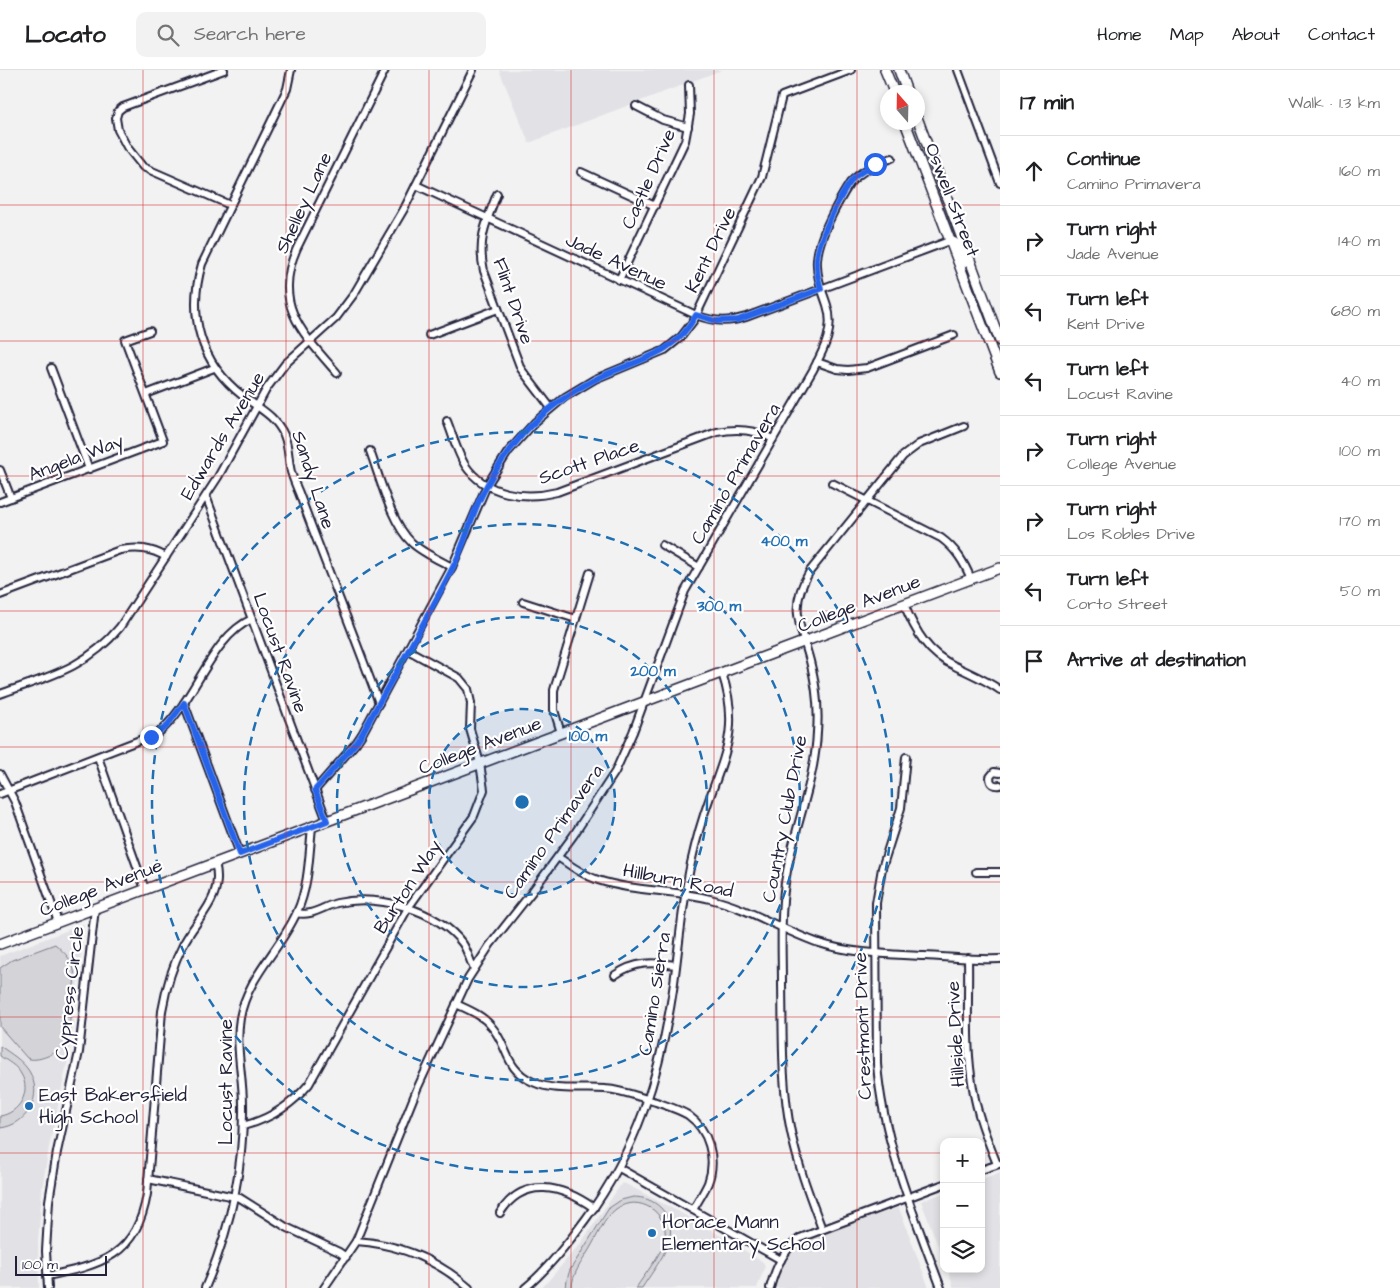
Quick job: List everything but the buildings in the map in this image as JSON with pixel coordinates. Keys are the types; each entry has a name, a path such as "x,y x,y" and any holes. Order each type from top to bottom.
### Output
{"street":[{"path":"224,70 123,107 116,114 116,124 123,140 142,166 230,205"},
{"name":"Sandy Lane","path":"291,70 287,89 202,264 195,306 198,330 214,368 236,392 271,416 282,432 288,450 291,472 379,703"},
{"name":"Shelley Lane","path":"337,373 310,342 296,322 288,290 290,268 297,248 385,70"},
{"name":"Edwards Avenue","path":"0,694 68,669 101,648 120,627 218,477 275,376 285,364 336,318 354,294 404,210 473,70"},
{"name":"Kent Drive","path":"315,790 356,743 452,567 487,485 513,446 551,408 595,379 665,350 681,337 696,315 762,176 782,96 851,70"},
{"path":"885,70 891,85"},
{"path":"899,70 904,85"},
{"path":"958,70 1000,182"},
{"name":"Castle Drive","path":"619,280 681,153 688,127 689,86"},
{"path":"636,106 663,120 688,127"},
{"name":"Oswell Street","path":"908,130 1000,372"},
{"name":"Oswell Street","path":"922,130 1000,341"},
{"name":"Camino Primavera","path":"324,1288 356,1241 417,1089 474,969 490,945 558,857 615,772 627,746 685,591 817,362 826,343 830,325 828,306 821,289 817,270 819,248 844,192 862,172 892,158"},
{"path":"581,172 655,206"},
{"name":"Jade Avenue","path":"416,186 696,315 716,321 738,320 949,241"},
{"name":"Flint Drive","path":"497,194 482,239 481,260 521,369 551,408"},
{"path":"949,241 957,244 970,279 983,296"},
{"path":"429,335 498,309"},
{"path":"977,311 1000,360"},
{"path":"150,331 125,340 146,394 214,368"},
{"path":"817,362 837,369 867,368 954,335"},
{"path":"52,368 90,469"},
{"name":"Angela Way","path":"0,502 164,441 146,394"},
{"name":"Scott Place","path":"447,422 465,466 479,480 511,494 529,496 546,495 563,490 718,432 738,429 749,430 773,439"},
{"name":"Country Club Drive","path":"822,1230 798,1161 788,1111 783,1053 782,905 788,861 812,770 817,732 814,678 799,629 797,610 800,593 805,579 903,456 919,444 964,426"},
{"path":"370,451 395,518 405,535 421,550 452,567"},
{"path":"0,470 11,498"},
{"path":"832,483 948,543 962,558 971,579"},
{"name":"Locust Ravine","path":"206,496 327,821"},
{"path":"662,545 699,567"},
{"path":"0,594 120,550 149,549 166,557"},
{"name":"College Avenue","path":"0,944 1000,568"},
{"path":"561,733 554,710 554,690 590,573"},
{"path":"523,602 576,619"},
{"path":"904,604 917,634 934,653 1000,690"},
{"path":"0,794 158,733 172,720 226,638 238,626 252,619"},
{"name":"Burton Way","path":"243,1126 281,1111 292,1103 310,1084 408,908 474,816 484,790 480,763 470,729 471,703 468,689 455,675 408,650"},
{"name":"Camino Sierra","path":"525,1288 566,1245 594,1208 619,1168 648,1100 666,1028 686,894 700,828 723,764 729,737 730,709 722,673"},
{"path":"184,703 240,854"},
{"path":"98,757 145,889"},
{"name":"Crestmont Drive","path":"906,757 901,808 879,883 875,919 878,1086 887,1131 908,1198 940,1288"},
{"path":"1000,773 994,772 990,777 991,783 1000,785"},
{"path":"0,774 15,802 58,922"},
{"name":"Locust Ravine","path":"205,1288 219,1253 234,1197 240,1160 243,1126 242,1081 238,1042 242,1007 253,982 297,913 304,894 312,827"},
{"name":"Hillburn Road","path":"558,857 585,874 610,883 707,898 740,908 782,928 821,943 875,953 1000,959"},
{"path":"47,1276 95,1265 114,1254 131,1237 141,1217 145,1206 148,1179 162,1011 170,976 183,945 215,895 218,878 215,863"},
{"path":"976,872 1000,872"},
{"path":"297,913 308,914 336,903 363,900 391,903 408,908 433,920 456,937 466,949 474,969"},
{"name":"Cypress Circle","path":"48,1288 47,1226 51,1185 79,1052 95,908"},
{"name":"Hillside Drive","path":"968,958 969,1051 972,1088 981,1124 998,1164"},
{"path":"615,975 640,963 657,962 676,965"},
{"path":"456,1004 477,1014 491,1025 497,1033 511,1064 532,1082 551,1087 617,1090 679,1110 688,1115 701,1127 710,1145 712,1154 711,1174 705,1190 693,1210"},
{"path":"985,1169 998,1164"},
{"path":"619,1168 781,1260"},
{"path":"148,1179 240,1198 286,1227 346,1257"},
{"path":"770,1288 781,1260 793,1243 800,1238 940,1186"},
{"path":"500,1213 504,1206 518,1194 544,1188 573,1194 594,1208"},
{"path":"356,1241 385,1244 414,1253 443,1268 470,1288"}],"shaded area":[{"path":"499,70 722,70 529,143"},
{"name":"East Bakersfield High School","path":"84,924 70,1050 42,1189 38,1241 39,1288 0,1288 0,956"},
{"path":"55,944 69,958 75,977 68,1036 66,1043 58,1051 42,1058 31,1059 27,1058 0,1027 0,968 12,960"},
{"path":"0,1046 26,1067 33,1080 35,1090 31,1107 25,1115 10,1126 0,1128 0,1116 13,1111 18,1106 22,1101 25,1088 19,1071 0,1056"},
{"path":"1000,1173 1000,1288 954,1288 948,1273 985,1273 985,1178"},
{"name":"Horace Mann Elementary School","path":"622,1183 698,1222 763,1262 765,1266 757,1288 542,1288 580,1244"},
{"path":"940,1194 940,1251 921,1201"},
{"path":"633,1197 648,1200 658,1205 668,1218 671,1228 666,1249 642,1288 636,1288 663,1245 665,1229 657,1213 642,1204 634,1203 616,1209 608,1217 578,1268 572,1288 566,1288 570,1270 609,1208 621,1200"},
{"path":"899,1208 929,1288 772,1288 783,1259 798,1241 851,1222"}],"place":[{"name":"East Bakersfield High School","path":"29,1106"},
{"name":"Horace Mann Elementary School","path":"652,1233"}],"route":[{"path":"151,737 166,727 184,703 240,854 327,821 315,790 362,734 461,550 472,517 487,485 508,452 535,422 551,408 580,388 595,379 656,354 674,344 688,329 696,315 716,321 738,320 821,289 817,259 822,239 844,192 856,177 875,164"}]}
